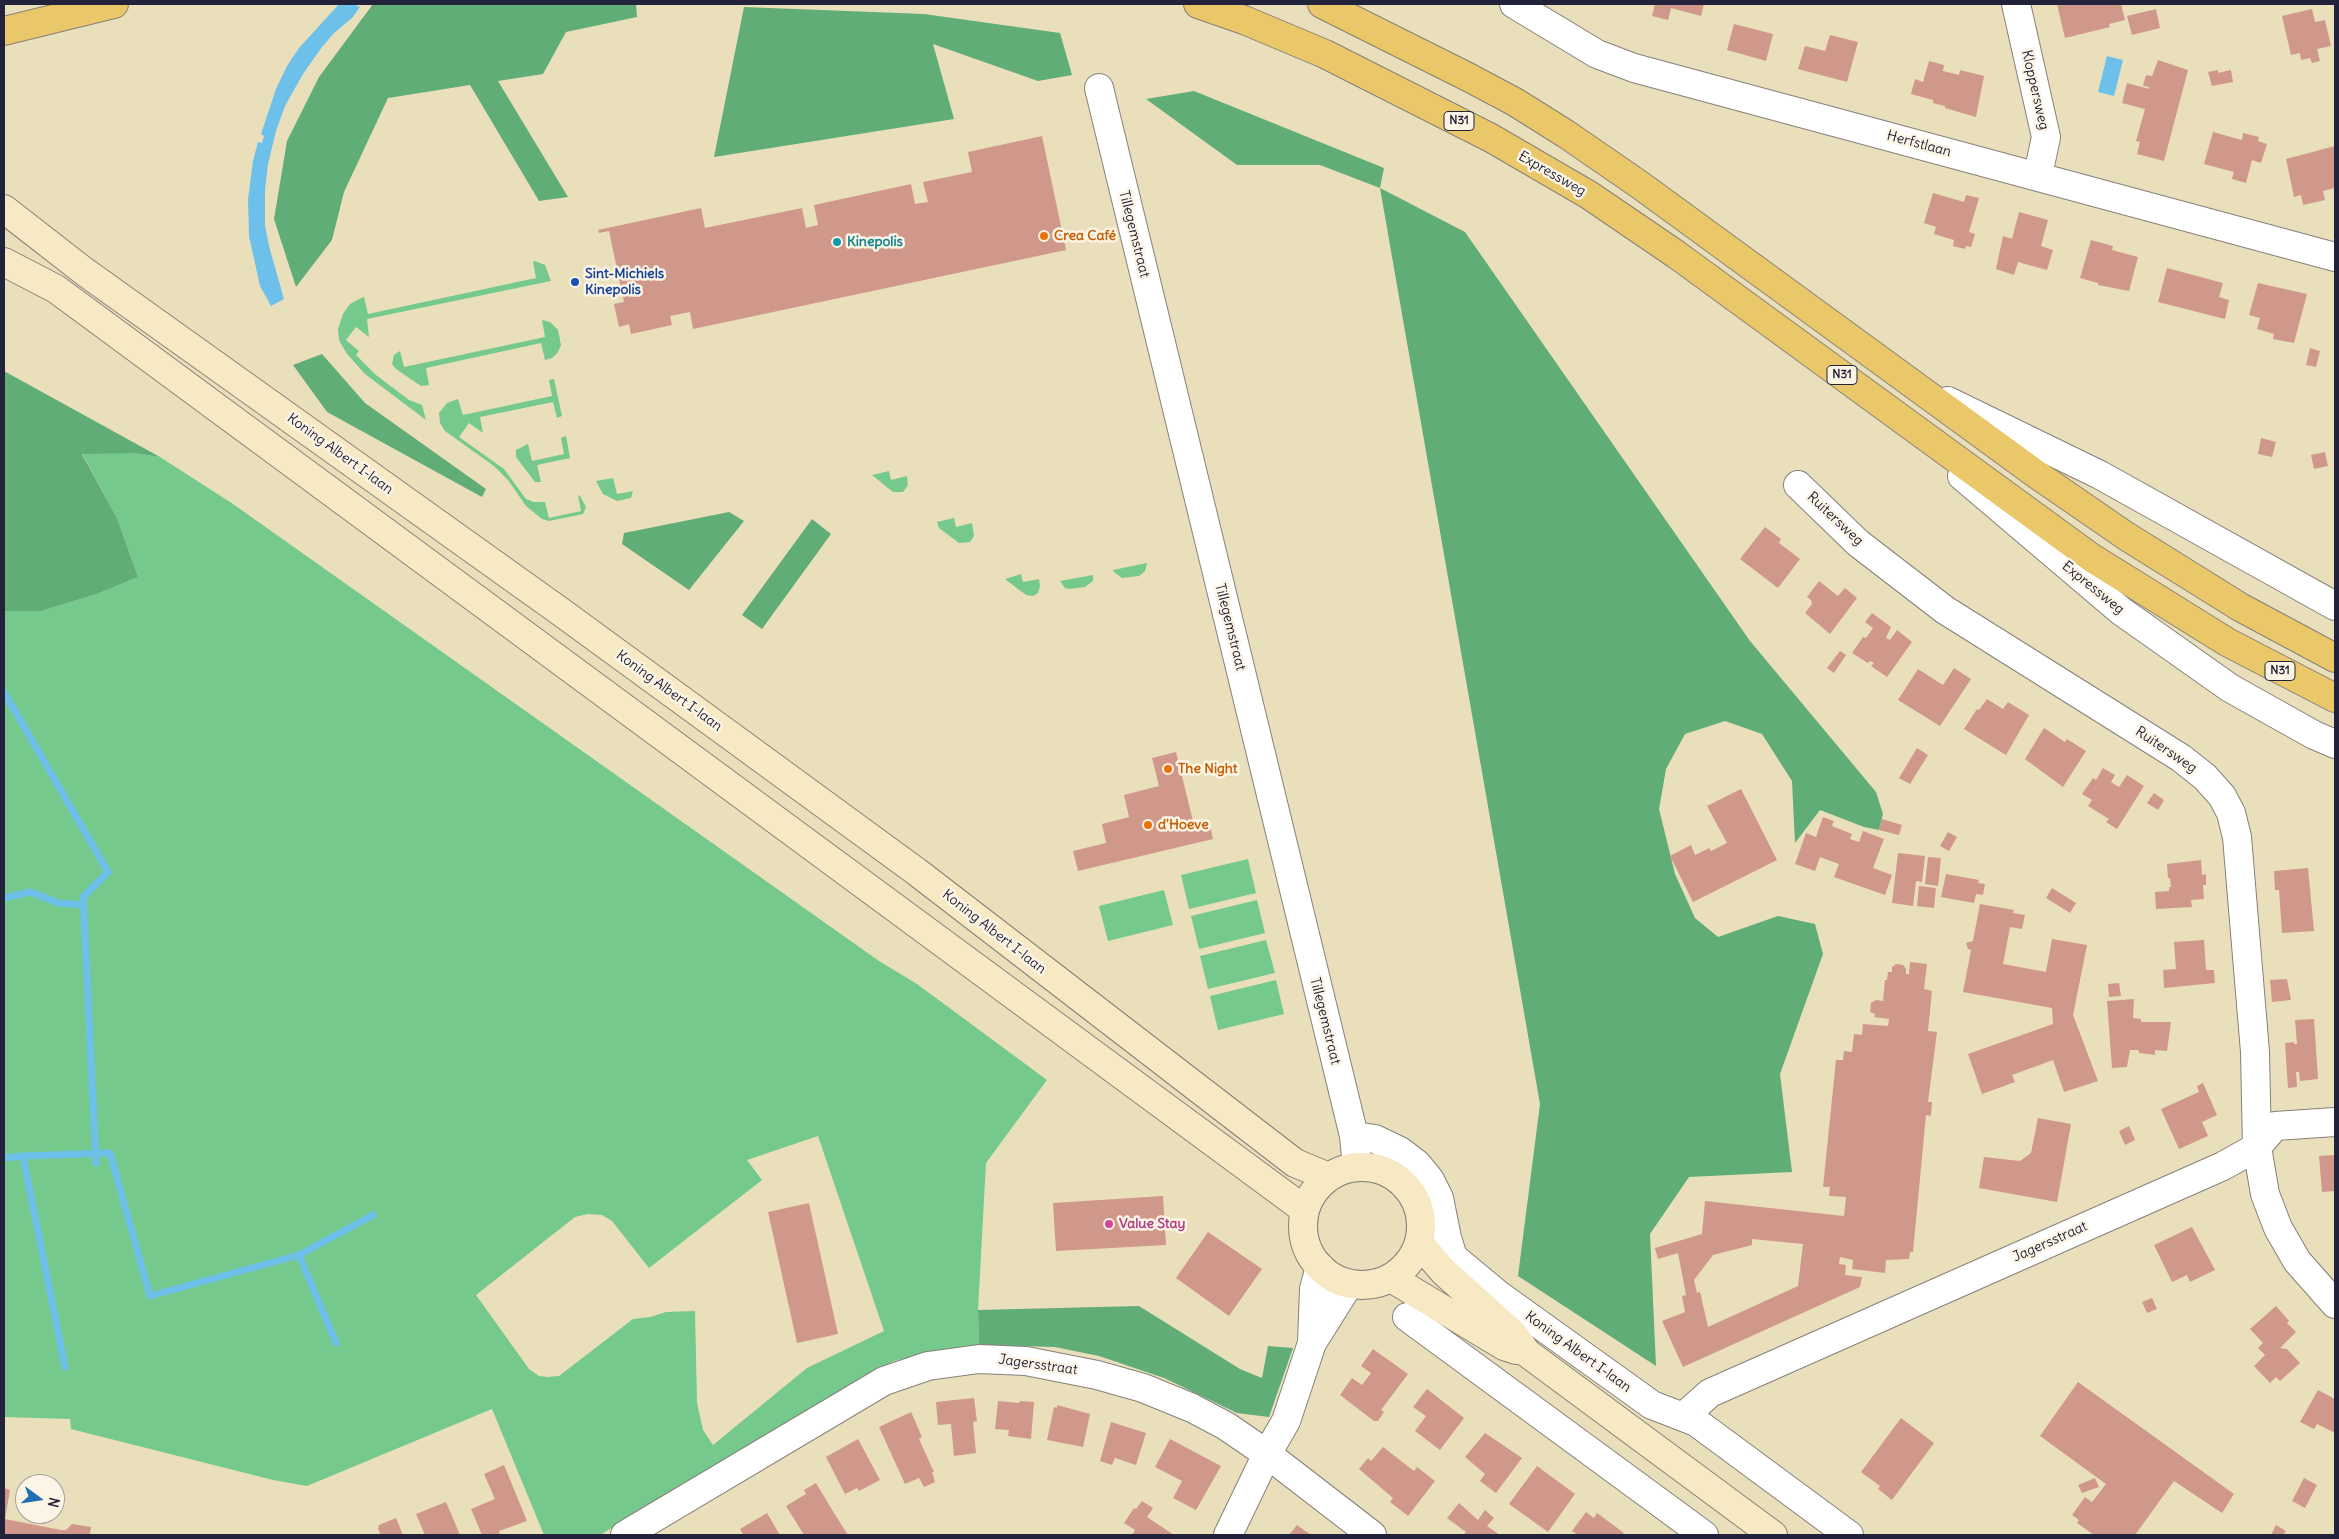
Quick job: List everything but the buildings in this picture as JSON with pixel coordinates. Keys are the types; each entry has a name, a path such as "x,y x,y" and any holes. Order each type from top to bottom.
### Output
{"highway":[{"path":"4,31 114,4"},
{"name":"Expressweg","path":"1198,4 1244,20 1325,54 1491,138 1564,181 1677,255 2092,558 2227,642 2335,698"},
{"name":"N31","path":"1322,4 1515,102 1566,134 1640,185 2036,474 2126,536 2240,607 2335,658"}],"main road":[{"name":"Koning Albert I-laan","path":"4,209 85,272 553,606 917,872 1295,1163 1329,1177"},
{"path":"4,262 64,295 1305,1210"},
{"path":"1357,1167 1373,1168 1389,1173 1403,1182 1413,1195 1420,1212 1419,1243 1412,1258 1403,1269 1391,1278 1374,1284 1349,1284 1329,1275 1320,1267 1306,1243 1303,1227 1305,1210 1319,1186 1341,1170 1357,1167"},
{"name":"Koning Albert I-laan","path":"1419,1243 1443,1271 1515,1344"},
{"name":"Koning Albert I-laan","path":"1391,1278 1515,1344 1773,1535"}],"street":[{"name":"Herfstlaan","path":"1514,4 1597,54 1634,68 2038,175 2335,257"},
{"name":"Kloppersweg","path":"2016,4 2046,137 2038,175"},
{"name":"Tillegemstraat","path":"1099,88 1354,1136 1357,1167"},
{"path":"1923,390 2100,475 2335,606"},
{"name":"Expressweg","path":"1875,399 2028,534 2120,611 2230,688 2314,735 2335,744"},
{"name":"Ruitersweg","path":"1798,485 1858,543 1945,610 2177,755 2205,776 2222,796 2231,814 2237,837 2255,1052 2257,1147"},
{"path":"2335,1122 2274,1126 2257,1147 2265,1194 2278,1228 2297,1261 2335,1304"},
{"name":"Koning Albert I-laan","path":"1354,1136 1375,1139 1400,1151 1417,1164 1430,1180 1439,1198 1453,1257 1500,1296 1652,1405 1696,1422 1849,1535"},
{"name":"Jagersstraat","path":"1684,1416 1710,1393 2223,1166 2257,1147"},
{"path":"1312,1343 1314,1289 1320,1267"},
{"path":"1228,1535 1267,1454 1286,1421 1312,1343 1349,1284"},
{"path":"1407,1317 1704,1535"},
{"path":"1487,1374 1515,1344"},
{"name":"Jagersstraat","path":"625,1535 884,1381 917,1369 954,1362 979,1359 1026,1361 1125,1382 1192,1408 1226,1426 1267,1454"},
{"path":"1267,1454 1302,1484 1372,1535"}],"green space":[{"path":"373,4 636,4 637,17 566,32 543,74 498,81 568,197 539,201 470,85 388,98 344,192 332,240 296,287 274,219 287,141 319,77"},
{"path":"744,7 924,14 1060,33 1072,75 1038,81 933,44 954,119 714,157"},
{"path":"1194,91 1384,168 1380,188 1320,165 1237,165 1146,99"},
{"path":"1380,188 1465,232 1750,641 1876,792 1883,814 1879,830 1864,827 1820,810 1795,843 1792,781 1762,734 1725,721 1685,734 1666,769 1659,809 1675,874 1695,918 1718,937 1778,916 1815,924 1823,954 1780,1074 1792,1172 1689,1177 1650,1234 1656,1366 1518,1276 1540,1104"},
{"path":"533,262 545,265 551,281 367,319 369,337 356,327 346,340 359,351 356,355 376,375 409,400 422,405 426,420 365,374 347,354 339,340 338,329 343,314 350,304 361,298 364,297 368,314 536,278"},
{"path":"542,320 550,322 558,330 561,345 558,352 552,358 545,360 541,343 426,368 429,385 421,386 396,369 392,364 394,355 400,351 404,367 545,337"},
{"path":"322,354 365,403 486,489 482,497 327,412 293,365"},
{"path":"4,371 160,457 133,453 82,454 117,518 138,577 97,594 41,611 4,611"},
{"path":"554,379 562,416 557,418 553,402 480,417 483,433 469,423 459,437 504,469 526,499 534,502 545,502 549,518 581,511 578,495 580,496 586,507 583,514 549,521 542,519 526,506 508,480 494,466 445,431 440,423 439,413 447,403 458,399 463,415 552,396 549,380"},
{"path":"566,436 570,458 537,465 541,482 535,482 516,457 516,450 528,444 532,461 564,454 561,438"},
{"path":"82,453 133,453 160,457 233,504 879,961 917,984 1047,1080 986,1163 978,1310 979,1345 934,1351 894,1361 600,1535 544,1535 492,1409 307,1486 273,1480 71,1429 70,1419 4,1417 4,611 41,611 97,594 138,577 117,518","holes":["818,1136 884,1331 807,1368 713,1445 703,1430 697,1403 695,1311 666,1312 650,1317 633,1319 559,1376 548,1377 539,1376 529,1369 476,1295 575,1217 588,1214 602,1215 612,1221 649,1268 762,1180 747,1160"]},
{"path":"889,471 891,480 907,476 908,485 903,492 893,492 872,475"},
{"path":"613,478 617,494 633,491 631,498 617,501 603,494 596,481"},
{"path":"729,512 744,521 689,590 622,544 624,533"},
{"path":"954,518 956,527 972,523 974,536 970,542 959,543 939,528 937,522"},
{"path":"812,519 831,534 762,629 742,615"},
{"path":"1147,563 1145,571 1139,576 1122,578 1113,570"},
{"path":"1021,574 1023,582 1039,579 1038,593 1033,596 1026,595 1005,579"},
{"path":"1093,575 1093,581 1085,587 1069,589 1065,588 1060,581"},
{"path":"1248,859 1256,893 1189,909 1181,875"},
{"path":"1164,890 1173,925 1108,941 1099,906"},
{"path":"1257,900 1265,933 1199,949 1191,916"},
{"path":"1266,940 1275,973 1208,989 1200,956"},
{"path":"1276,980 1284,1014 1218,1030 1210,996"},
{"path":"1139,1306 1240,1369 1262,1378 1268,1346 1293,1348 1269,1417 1237,1413 1164,1378 1099,1356 1055,1347 979,1345 978,1310"}],"water":[{"path":"339,4 354,4 360,7 352,18 334,33 322,47 303,74 285,106 276,131 268,164 265,190 265,225 284,299 271,306 260,286 249,236 248,199 253,161 258,142 262,143 264,136 261,134 276,89 287,66 299,48"},
{"path":"2107,56 2123,60 2114,96 2098,92"}],"waterway":[{"path":"4,692 108,872 83,897 96,1163"},
{"path":"4,898 31,892 58,903 83,905"},
{"path":"65,1367 23,1156 110,1153 150,1296 299,1255 336,1343"},
{"path":"4,1158 23,1156"},
{"path":"299,1255 373,1215"}],"place":[{"name":"Crea Café","path":"1044,236"},
{"name":"Kinepolis","path":"837,242"},
{"name":"Sint-Michiels Kinepolis","path":"575,282"},
{"name":"The Night","path":"1168,769"},
{"name":"d'Hoeve","path":"1148,825"},
{"name":"Value Stay","path":"1109,1224"}]}
